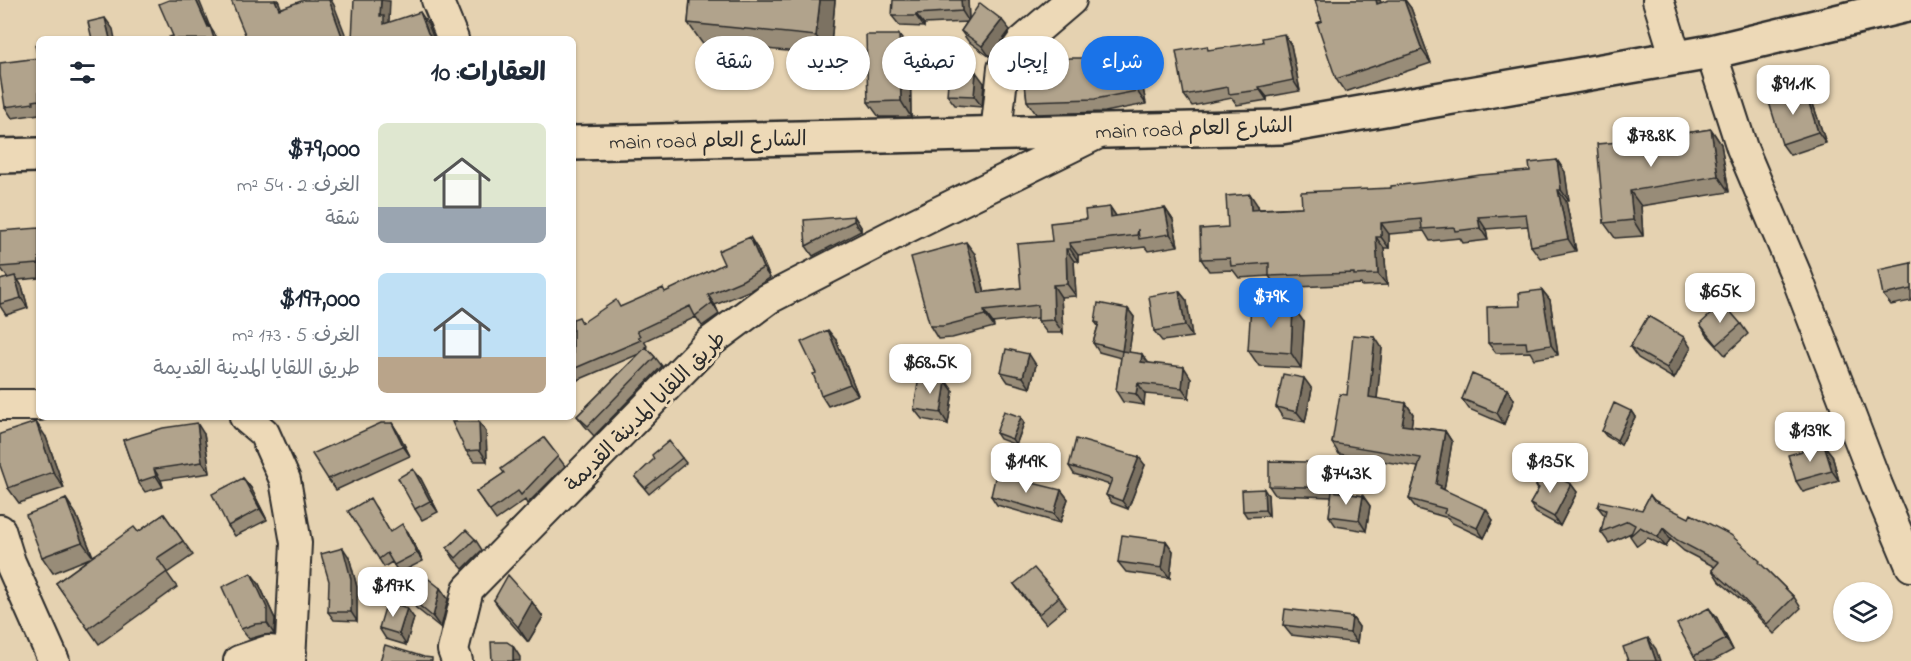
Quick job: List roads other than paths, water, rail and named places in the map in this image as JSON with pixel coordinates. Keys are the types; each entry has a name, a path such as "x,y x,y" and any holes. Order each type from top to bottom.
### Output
{"main road":[{"name":"main road الشارع العام","path":"576,143 1281,127 1711,52 1911,4"},
{"path":"0,156 36,155"}],"street":[{"path":"437,0 452,36"},
{"path":"996,134 1003,68 1022,42 1071,0"},
{"path":"1658,0 1676,58"},
{"path":"1711,52 1742,148 1796,275 1877,485 1911,566"},
{"name":"طريق اللقايا المدينة القديمة","path":"457,661 453,650 468,589 710,342 768,299 1103,131"},
{"path":"0,405 36,405"},
{"path":"239,661 268,651 290,657 296,543 285,480 264,433 249,420"},
{"path":"0,530 10,562 54,661"}]}
